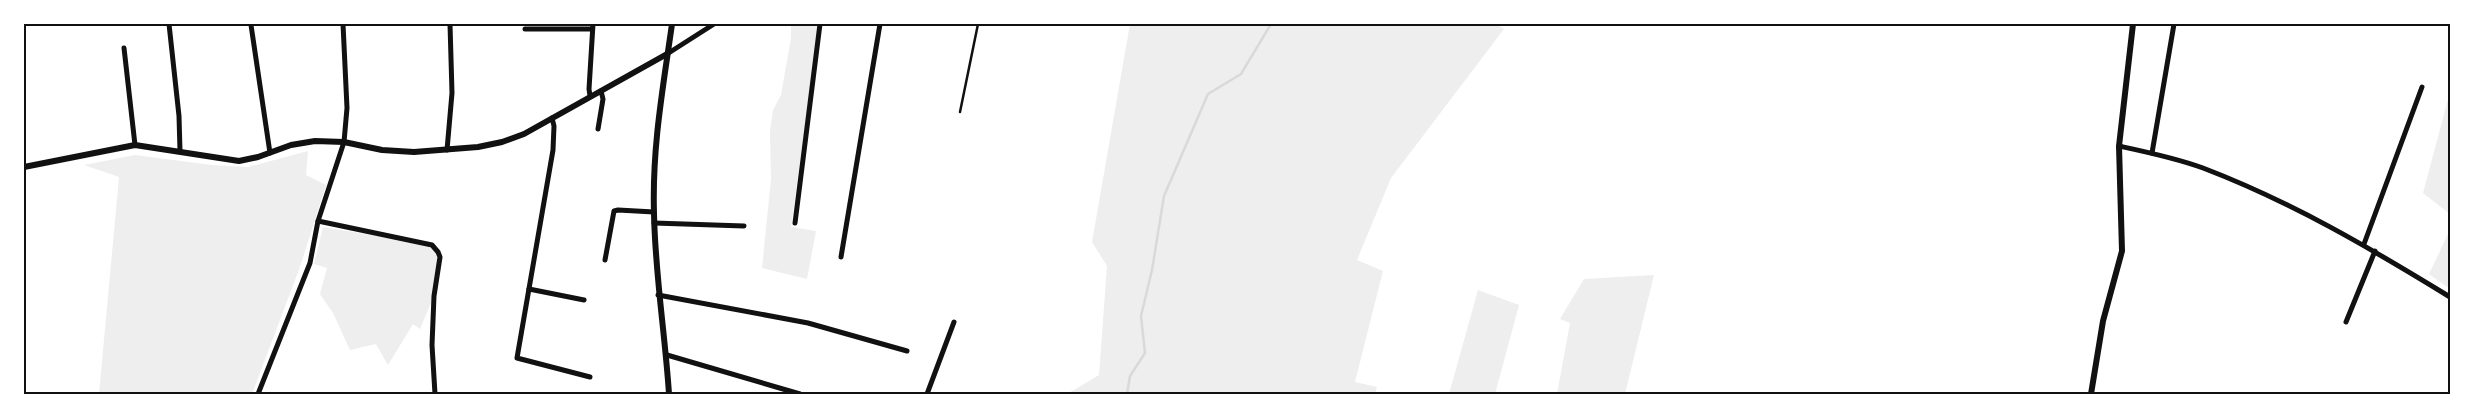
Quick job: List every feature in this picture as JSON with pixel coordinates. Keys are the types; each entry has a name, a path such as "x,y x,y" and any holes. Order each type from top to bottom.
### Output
{"street":[{"path":"170,24 179,116 180,151"},
{"path":"258,394 310,263 318,221 344,142 347,108 343,24"},
{"path":"447,150 452,93 450,24"},
{"path":"668,394 667,355 658,295 654,212 658,114 672,24"},
{"path":"24,167 135,145 239,161 306,142 344,142 382,150 414,152 478,148 524,134 667,54 714,24"},
{"path":"795,223 820,24"},
{"path":"841,257 880,24"},
{"path":"2091,394 2103,321 2122,252 2119,146 2133,24"},
{"path":"2152,153 2174,24"},
{"path":"251,25 270,153"},
{"path":"525,29 593,26 588,89 590,96"},
{"path":"124,48 135,145"},
{"path":"2364,244 2422,87"},
{"path":"598,129 603,99 601,91"},
{"path":"552,118 554,126 553,150 517,358 590,377"},
{"path":"2119,146 2187,162 2219,174 2314,217 2364,244 2450,297"},
{"path":"604,260 614,211 654,212"},
{"path":"318,221 432,246 438,252 440,258 434,296 432,345 435,394"},
{"path":"654,223 744,226"},
{"path":"2346,322 2375,251"},
{"path":"529,289 584,300"},
{"path":"658,295 808,323 907,351"},
{"path":"927,394 954,322"},
{"path":"667,355 800,394"}],"lane":[{"path":"960,112 978,24"}],"shaded area":[{"path":"791,24 819,24 791,227 816,231 807,279 762,268 771,179 770,132 773,110 781,95 791,38"},
{"path":"1130,24 1496,24 1504,29 1391,178 1357,260 1383,271 1355,382 1377,387 1375,394 1067,394 1099,375 1107,266 1092,242"},
{"path":"2450,92 2450,214 2423,193"},
{"path":"308,151 306,175 326,185 300,267 252,394 99,394 119,177 84,165 135,155 212,165 248,167"},
{"path":"323,227 432,245 438,252 434,296 420,329 413,324 388,365 376,344 350,350 333,313 320,294 327,268 314,264"},
{"path":"2450,230 2450,289 2429,274"},
{"path":"1654,275 1625,394 1557,394 1570,323 1560,319 1584,279"},
{"path":"1478,290 1519,305 1495,394 1449,394"}],"waterway":[{"path":"1127,394 1130,376 1145,353 1141,316 1152,270 1164,196 1208,94 1241,74 1271,24"}]}
